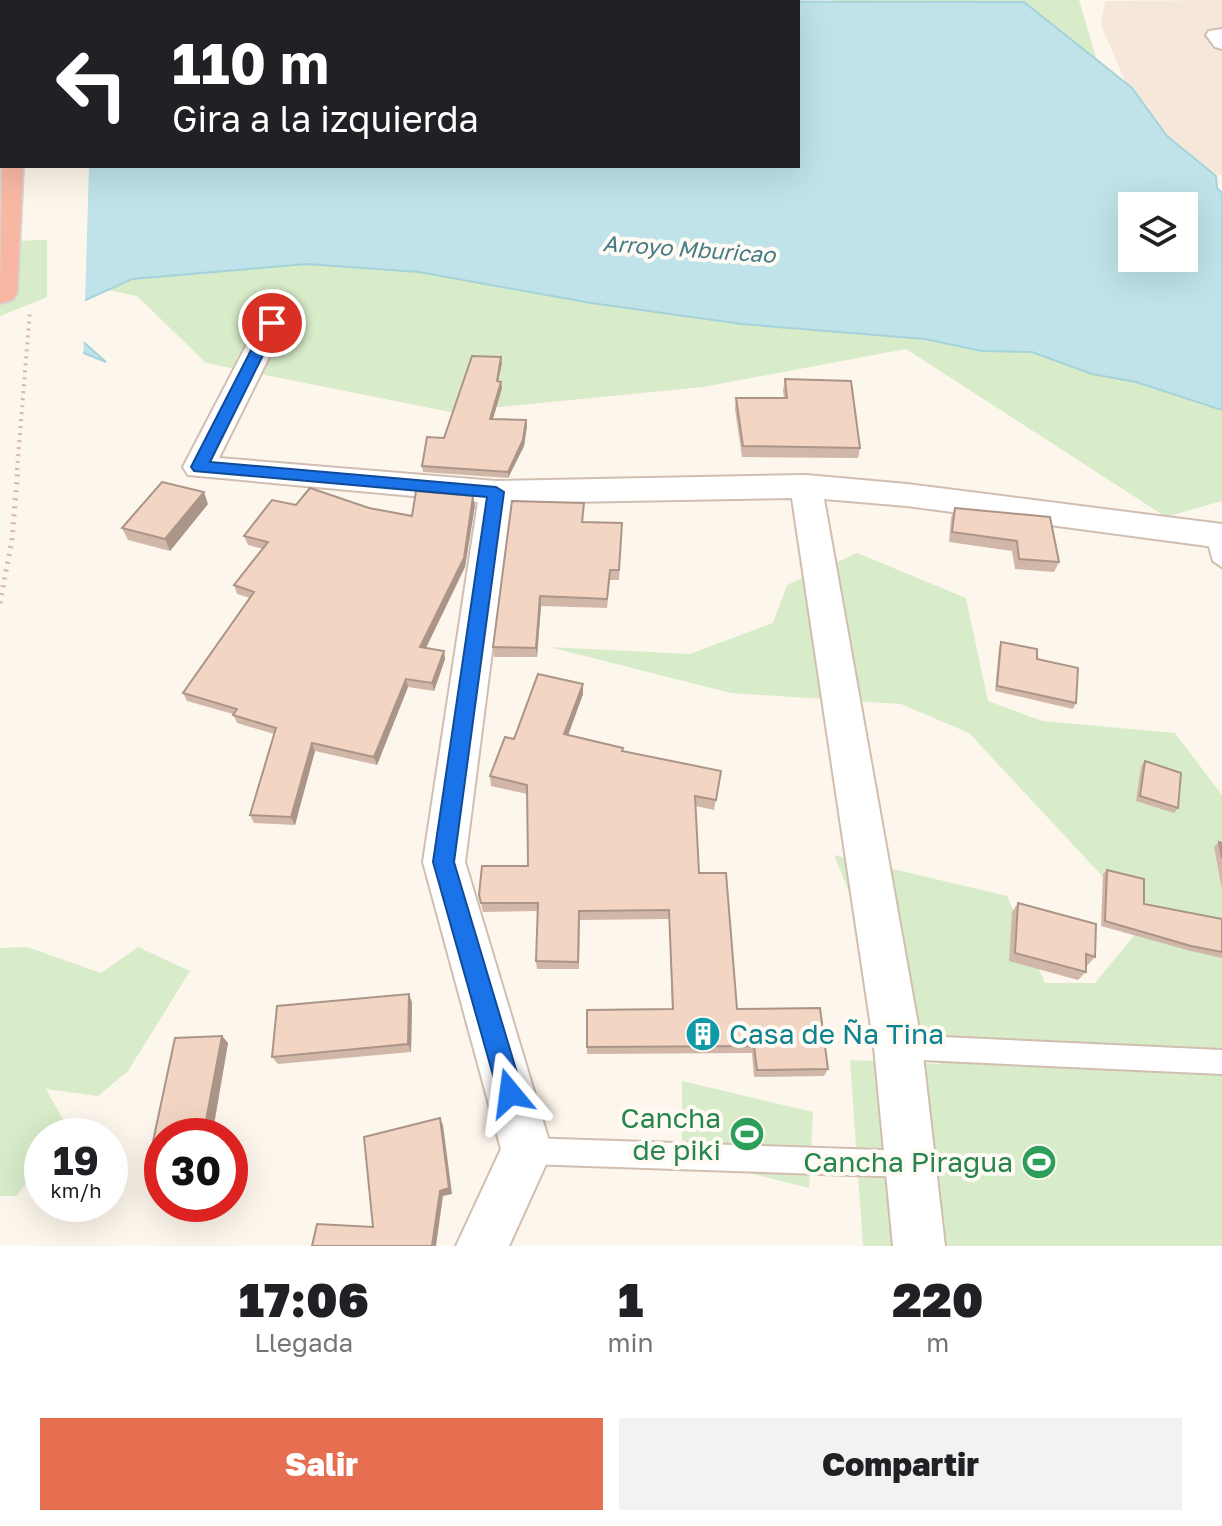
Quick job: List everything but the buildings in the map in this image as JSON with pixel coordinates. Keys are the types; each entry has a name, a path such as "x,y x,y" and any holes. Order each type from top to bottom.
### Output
{"highway":[{"path":"0,293 9,168"}],"street":[{"path":"1222,35 1216,35 1222,43"},
{"path":"272,323 199,467 496,492 806,486 907,495 1219,544"},
{"path":"806,486 898,1047 919,1246"},
{"path":"482,1246 527,1151 444,862 496,492"}],"lane":[{"path":"898,1047 1222,1062"},
{"path":"527,1151 909,1164"}],"path":[{"path":"0,603 12,539 28,351"}],"shaded area":[{"path":"1222,0 1222,176 1188,160 1133,118 1123,76 1101,25 1105,1"}],"green space":[{"path":"833,0 1079,0 1100,71"},
{"path":"800,166 1118,192 1118,272 1198,272 1198,199 1222,201 1222,501 1166,517 906,349 703,387 450,412 206,363 137,296 80,284 0,316 0,242 80,238 778,168"},
{"path":"857,553 966,598 988,701 1042,721 1175,733 1222,795 1222,1246 863,1246 850,1060 941,1064 886,981 834,855 1007,896 1045,983 1095,983 1145,922 969,733 901,704 731,693 549,647 690,654 773,623 787,585"},
{"path":"27,947 101,973 138,947 190,971 128,1071 98,1096 46,1089 62,1118 24,1118 24,1186 17,1196 0,1196 0,948"},
{"name":"Cancha de piki","path":"682,1081 813,1112 809,1188 682,1156"}],"water":[{"name":"Arroyo Mburicao","path":"800,2 1024,2 1132,88 1167,136 1216,176 1217,188 1222,193 1222,410 1136,382 1092,374 1032,352 982,351 925,339 742,324 591,303 419,272 307,264 132,279 81,302 73,333 106,362 51,340 51,168 800,168"}],"pier":[{"path":"47,168 89,168 85,304 78,332 84,337 83,357 47,341"}],"place":[{"name":"Casa de Ña Tina","path":"703,1034"},
{"name":"Cancha de piki","path":"747,1134"},
{"name":"Cancha Piragua","path":"1039,1162"}],"route":[{"path":"272,323 199,467 496,492 444,862 510,1093"}]}
